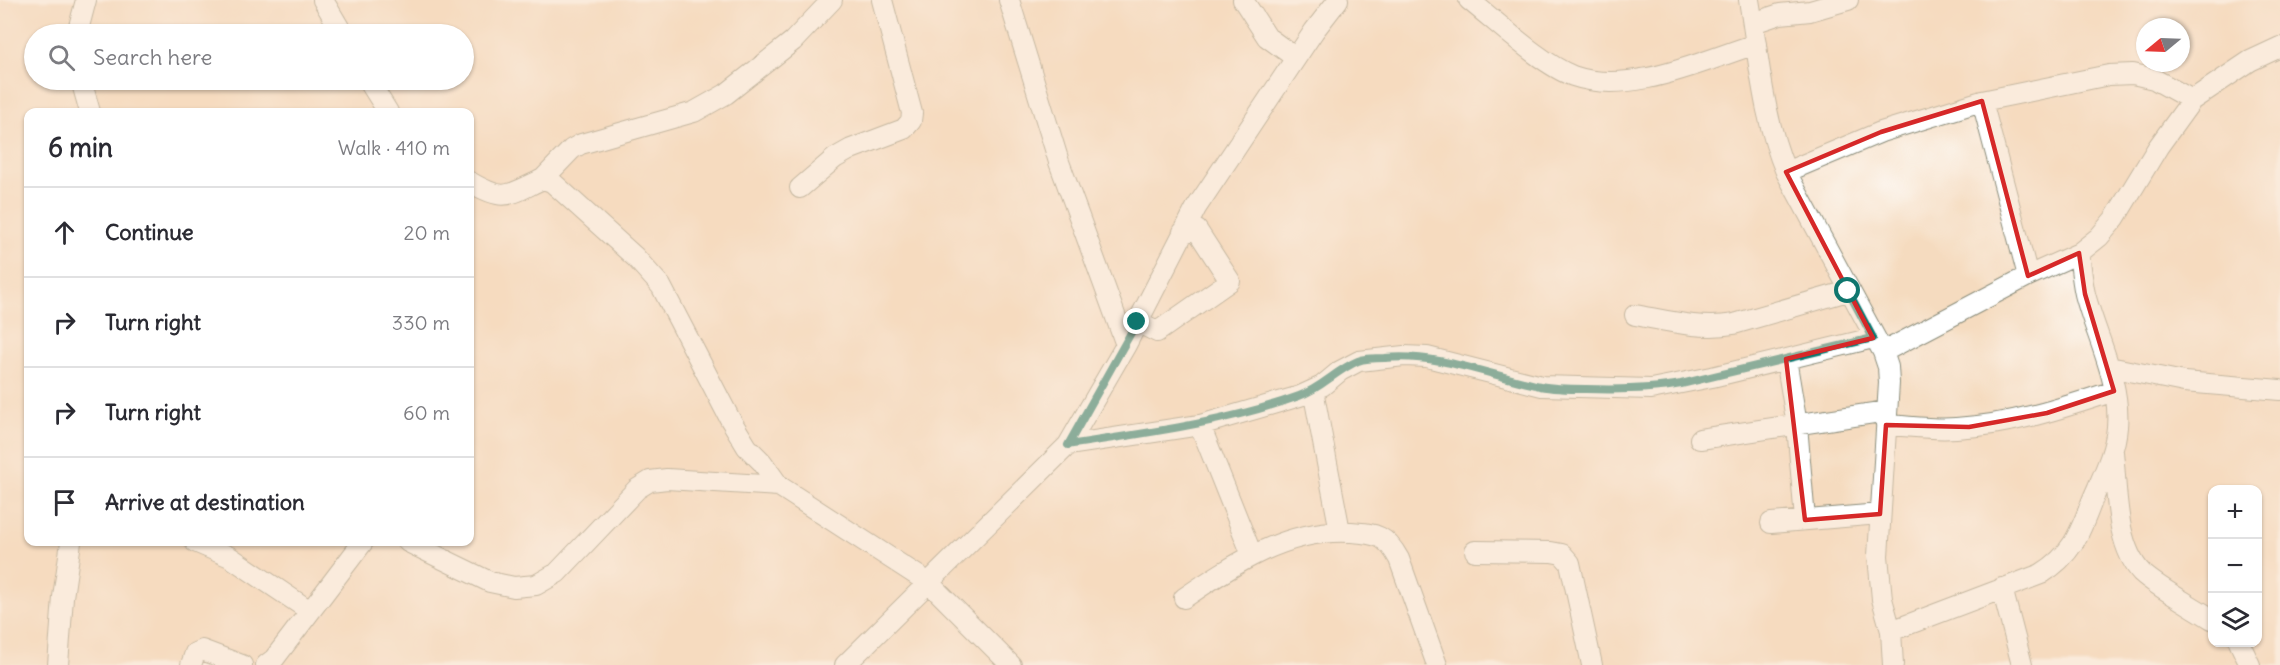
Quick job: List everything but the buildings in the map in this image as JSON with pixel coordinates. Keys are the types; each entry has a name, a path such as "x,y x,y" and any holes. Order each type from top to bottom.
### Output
{"street":[{"path":"80,24 86,0"},
{"path":"323,0 337,24"},
{"path":"474,184 493,195 501,196 543,179 572,149 581,144 694,112 726,94 793,41 832,0"},
{"path":"800,188 843,154 904,129 911,121 912,113 882,0"},
{"path":"1009,0 1059,162 1126,345"},
{"path":"1243,0 1267,37 1296,58"},
{"path":"845,665 1068,445 1126,345 1196,208 1296,58 1338,0"},
{"path":"1469,0 1553,65 1574,76 1600,82 1628,82 1655,76 1756,44"},
{"path":"1749,0 1769,122 1776,149 1888,367 1878,556 1882,599 1891,631 1893,665"},
{"path":"1753,23 1780,14 1810,11 1848,0"},
{"path":"1068,445 1200,424 1300,396 1359,361 1383,358 1427,357 1542,386 1626,390 1681,384 1786,359 1878,345 2079,253 2099,237 2115,218 2158,147 2192,100 2244,64 2280,47"},
{"path":"1786,172 1881,132 1982,100 2109,75 2133,74 2154,79 2192,100"},
{"path":"84,90 89,108"},
{"path":"374,90 386,108"},
{"path":"1982,100 2028,276"},
{"path":"543,179 552,182 635,257 661,286 730,419 747,447 762,462 779,486 929,583 1011,665"},
{"path":"1137,322 1157,332 1230,281 1197,230 1183,232"},
{"path":"1891,631 2041,574 2057,564 2069,551 2079,534 2113,451 2117,428 2117,408 2109,367 2085,294 2079,253"},
{"path":"1635,315 1702,327 1718,327 1848,291"},
{"path":"1786,359 1797,425 1805,520"},
{"path":"2109,367 2184,382 2280,390"},
{"path":"1313,390 1340,531"},
{"path":"1700,439 1797,425 1887,418 1954,429 2047,413 2114,391"},
{"path":"1200,424 1252,555"},
{"path":"2113,451 2122,533 2134,560 2142,573 2208,616"},
{"path":"416,546 490,582 514,587 536,585 556,573 637,489 650,481 690,480 779,486"},
{"path":"1771,523 1880,514"},
{"path":"1184,598 1252,555 1298,537 1340,531 1379,536 1391,543 1399,559 1437,665"},
{"path":"58,665 63,597 70,546"},
{"path":"204,546 230,557 310,611"},
{"path":"266,665 274,659 360,546"},
{"path":"1475,551 1562,554 1570,563 1575,578 1592,665"},
{"path":"2002,588 2022,665"},
{"path":"2241,647 2250,665"},
{"path":"191,665 195,653 202,650 242,665"}],"highlighted area":[{"path":"1982,101 2028,276 2079,253 2085,294 2114,391 2047,413 1969,427 1886,425 1880,514 1805,520 1786,359 1873,338 1786,172 1881,132"}],"route":[{"path":"1137,322 1068,445 1175,429 1219,419 1300,396 1322,386 1340,371 1359,361 1383,358 1427,357 1542,386 1626,390 1681,384 1873,338 1848,291"}]}
